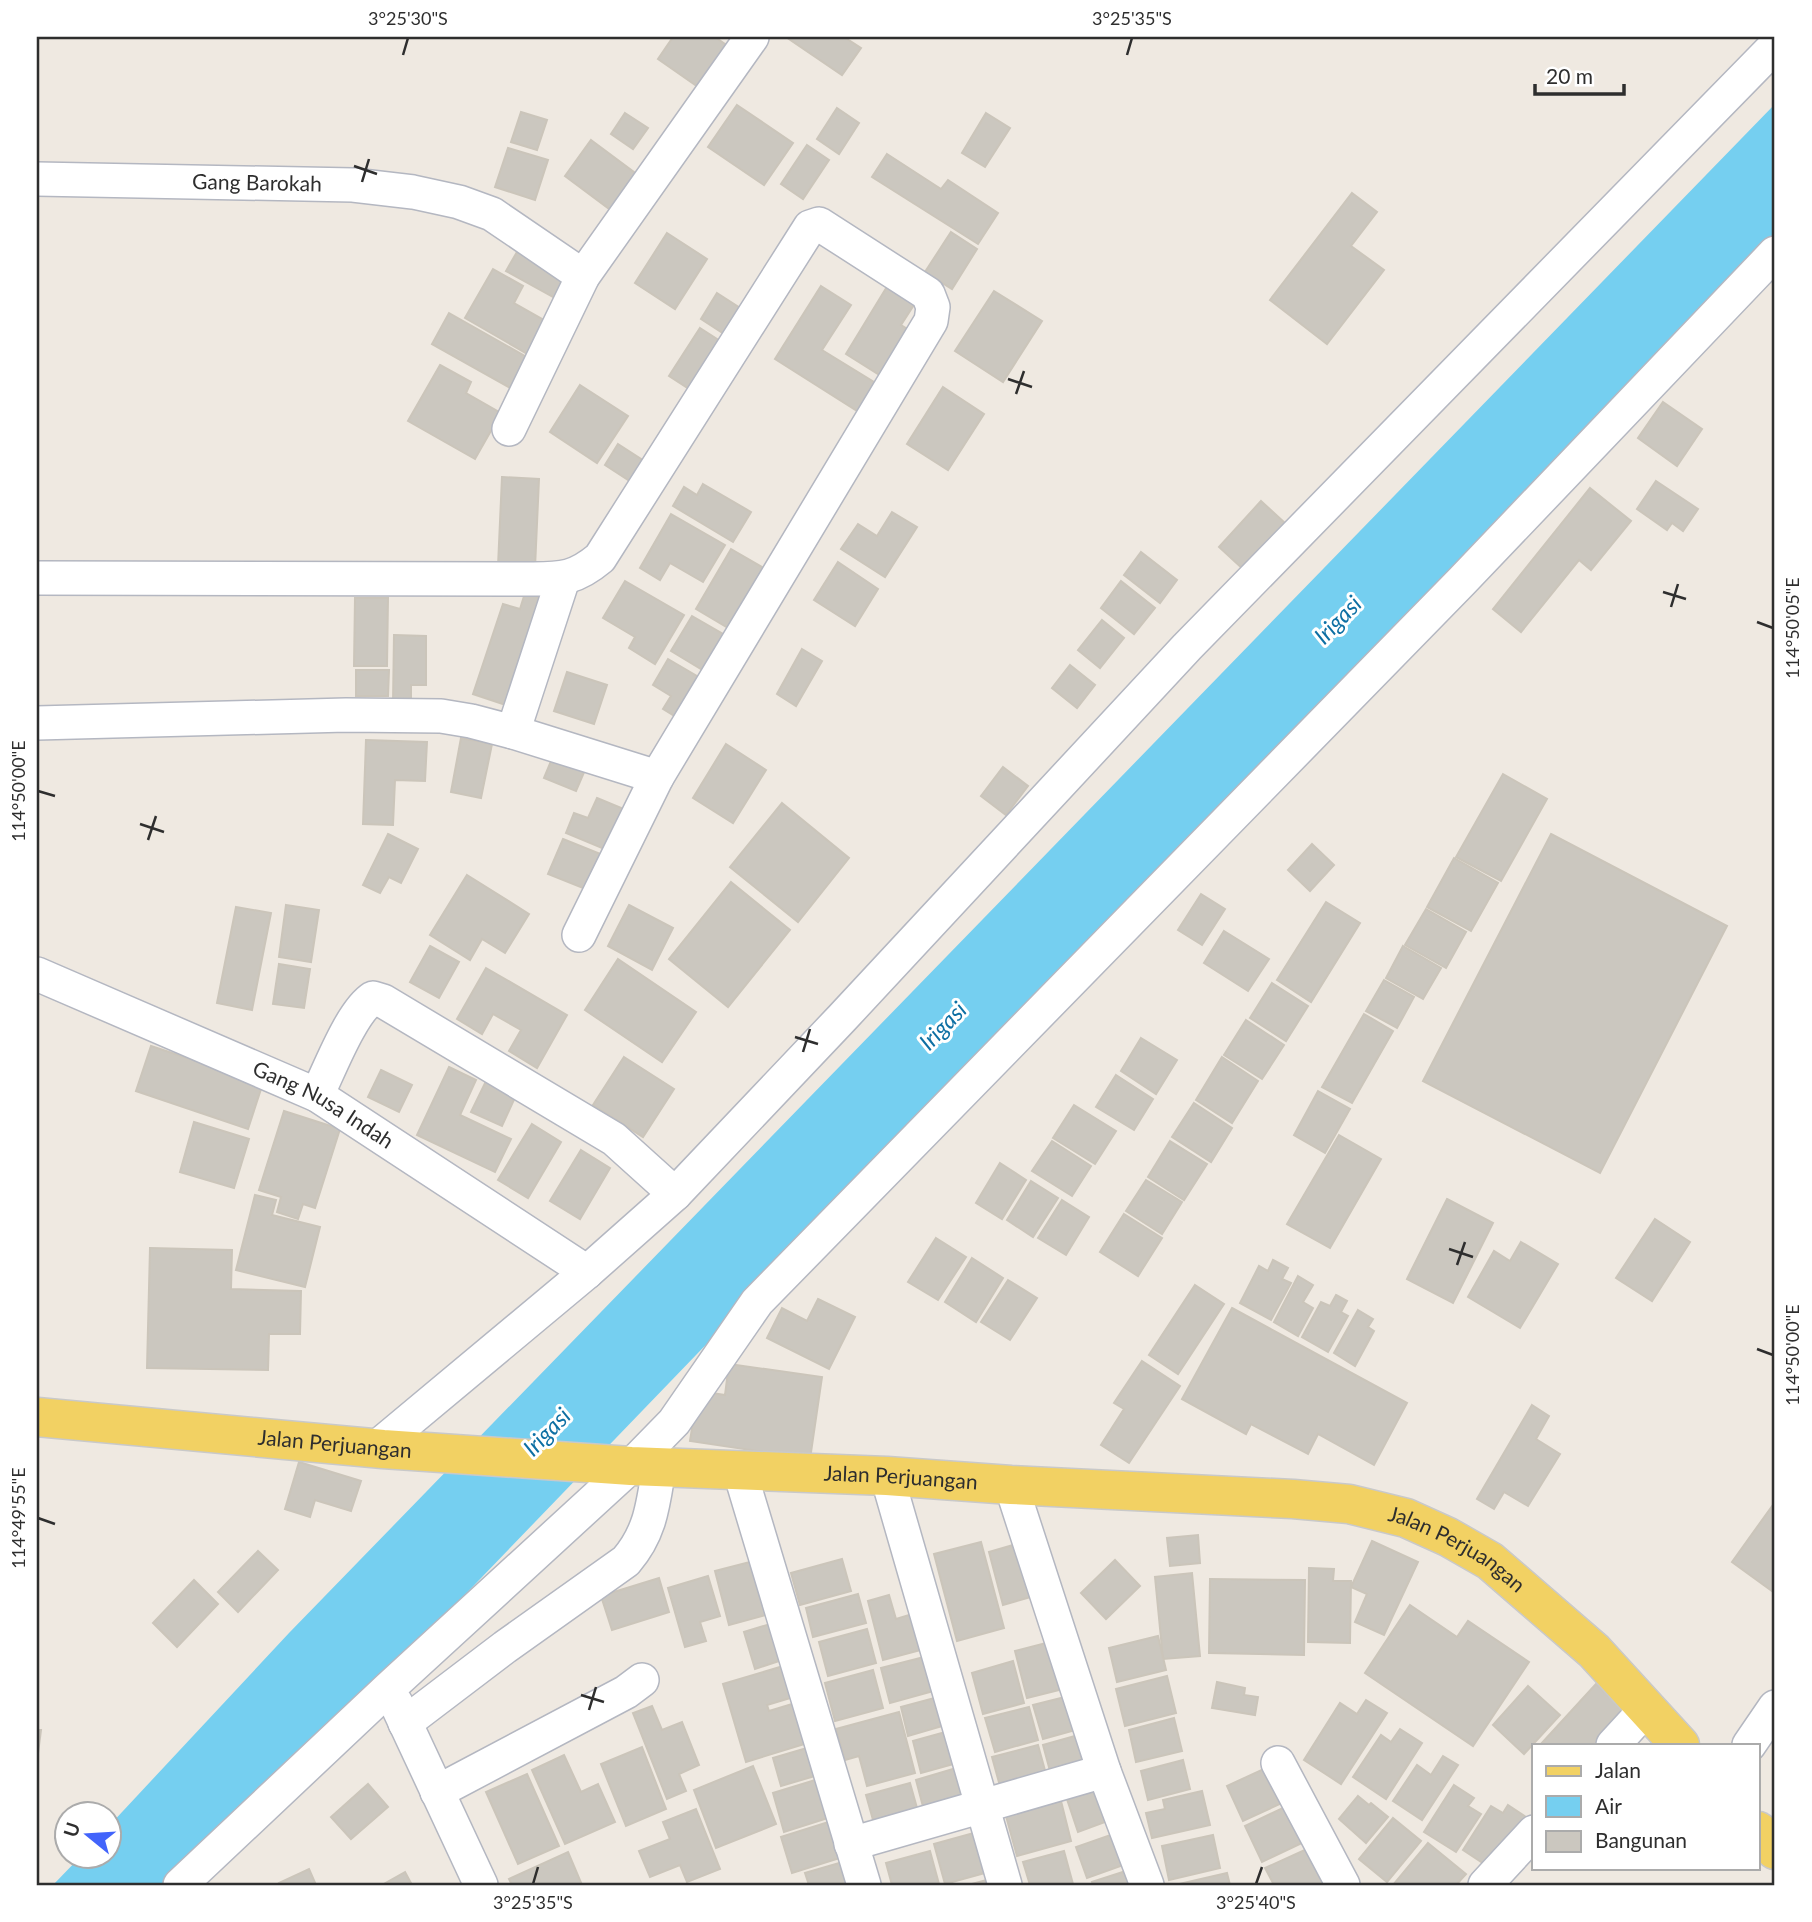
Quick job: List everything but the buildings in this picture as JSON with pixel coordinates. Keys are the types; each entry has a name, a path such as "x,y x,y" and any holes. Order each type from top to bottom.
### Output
{"main road":[{"name":"Jalan Perjuangan","path":"37,1417 379,1448 636,1467 887,1476 1349,1504 1406,1518 1448,1537 1490,1561 1594,1651 1679,1744"},
{"path":"1759,1832 1775,1850"}],"street":[{"path":"509,429 583,276 752,37"},
{"path":"379,1448 675,1194 852,1008 1187,647 1775,46"},
{"name":"Gang Barokah","path":"37,179 353,185 413,192 458,202 492,214 583,276"},
{"path":"37,578 563,579 582,573 600,558 810,227 819,224 928,294 933,307 931,321 657,777 579,935"},
{"path":"180,1885 389,1688 636,1467 674,1422 757,1302 1462,581 1775,253"},
{"path":"513,732 563,579"},
{"path":"37,723 346,715 441,716 513,732 657,777"},
{"name":"Gang Nusa Indah","path":"37,974 317,1095 587,1272"},
{"path":"317,1095 355,1018 373,998 383,1000 614,1139 675,1194"},
{"path":"405,1723 505,1647 626,1561 647,1529 636,1467"},
{"path":"740,1472 864,1885"},
{"path":"887,1476 1004,1885"},
{"path":"1011,1485 1104,1772 1147,1885"},
{"path":"437,1791 626,1692 642,1680"},
{"path":"389,1688 481,1885"},
{"path":"1750,1744 1775,1707"},
{"path":"1614,1744 1647,1708"},
{"path":"1278,1763 1343,1885"},
{"path":"851,1844 1104,1772"},
{"path":"1485,1885 1532,1834"}],"water":[{"name":"Irigasi","path":"1775,104 1775,236 185,1885 53,1885 67,1870 122,1870 122,1812 289,1633"}]}
